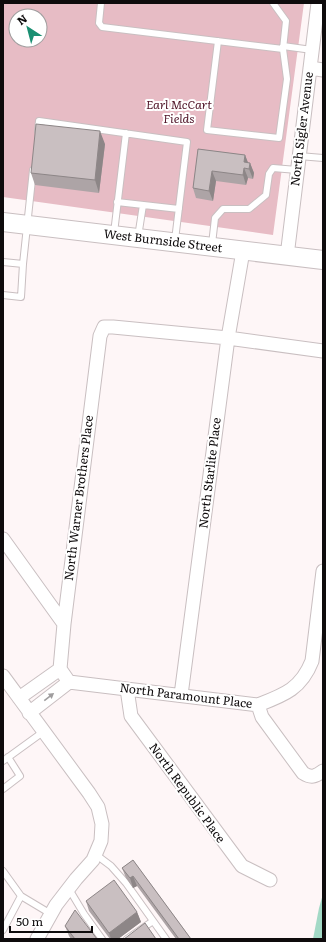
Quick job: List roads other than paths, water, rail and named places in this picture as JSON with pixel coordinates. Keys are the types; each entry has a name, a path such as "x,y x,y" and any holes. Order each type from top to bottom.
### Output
{"main road":[{"name":"West Burnside Street","path":"3,222 323,260"}],"street":[{"name":"North Sigler Avenue","path":"287,256 299,156 316,69 312,50 318,3"},
{"name":"North Starlite Place","path":"181,696 228,338 243,251"},
{"name":"North Warner Brothers Place","path":"60,670 64,624 100,336 104,328 113,327 228,338"},
{"path":"228,338 323,351"},
{"path":"3,539 64,624"},
{"name":"North Paramount Place","path":"69,682 258,705 292,690 301,682 308,671 312,661 323,571"},
{"path":"19,698 60,670 69,682 29,713"},
{"path":"3,676 98,807 102,824 101,841 93,860 56,905 37,939"},
{"name":"North Republic Place","path":"127,689 130,716 242,866 270,880"},
{"path":"258,705 262,717 303,773 312,777 323,772"}],"lane":[{"path":"101,3 99,23 102,27 218,41 312,50"},
{"path":"218,41 207,130 279,138 286,79 283,47 286,21 273,3"},
{"path":"38,135 39,120 187,142 175,242"},
{"path":"114,235 126,133"},
{"path":"299,156 323,158"},
{"path":"3,295 21,297 23,264 34,165"},
{"path":"212,247 215,218 223,208 249,209 266,196 269,174 273,168 297,170"},
{"path":"118,202 179,209"},
{"path":"138,238 143,205"},
{"path":"3,262 23,264"},
{"path":"3,789 20,776 6,759 43,732"},
{"path":"95,854 111,866 126,883 166,939"},
{"path":"3,871 21,896 51,914"},
{"path":"68,889 102,939"},
{"path":"3,929 21,896"},
{"path":"127,939 153,921"}],"park label":[{"name":"Earl McCart Fields","path":"179,112"}]}
